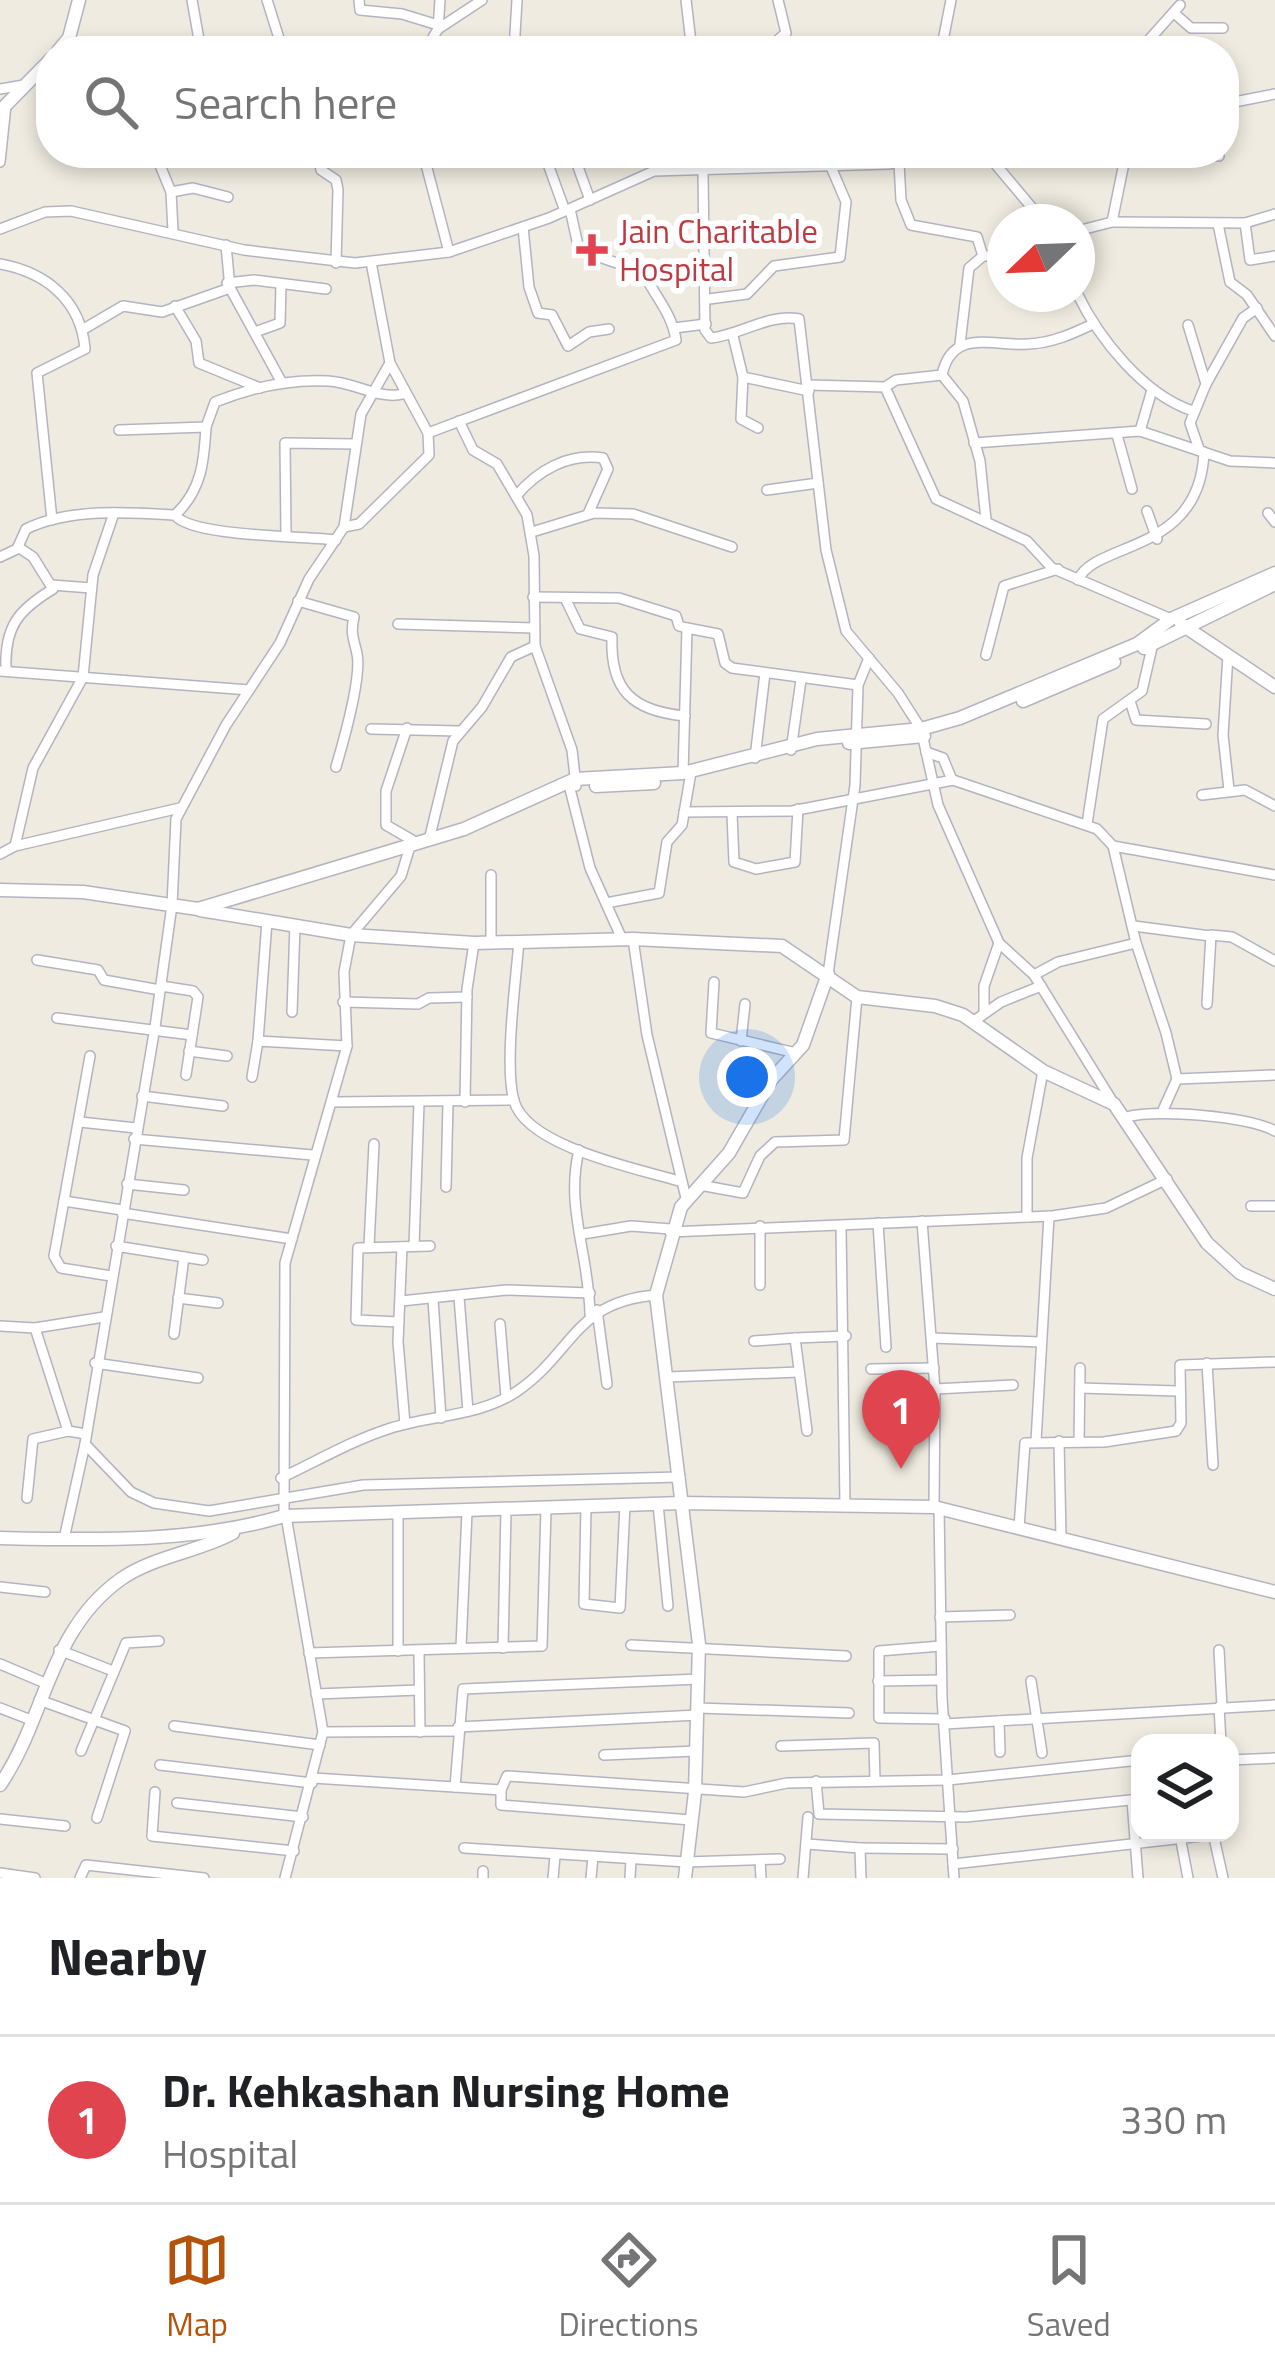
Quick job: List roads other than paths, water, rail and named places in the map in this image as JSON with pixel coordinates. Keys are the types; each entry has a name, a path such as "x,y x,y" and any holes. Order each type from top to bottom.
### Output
{"street":[{"path":"73,36 79,0"},
{"path":"192,0 198,36"},
{"path":"267,0 278,36"},
{"path":"359,0 359,10 402,14 438,27"},
{"path":"433,36 440,0"},
{"path":"438,27 482,0"},
{"path":"515,36 518,0"},
{"path":"686,0 690,36"},
{"path":"778,0 786,33 782,36"},
{"path":"944,36 951,0"},
{"path":"1152,36 1179,4 1191,28 1223,28"},
{"path":"0,162 3,108 36,73"},
{"path":"0,89 23,86"},
{"path":"1239,101 1275,94"},
{"path":"161,168 171,192 173,231"},
{"path":"321,168 336,180 338,190 336,263"},
{"path":"427,168 449,252"},
{"path":"428,433 672,342 674,328 643,272 578,250 550,168"},
{"path":"579,168 590,200"},
{"path":"696,168 710,338 733,336 785,317 799,319 839,614 846,631 922,733 930,782 999,943 1034,975 1207,1244 1240,1273 1275,1289"},
{"path":"0,229 54,211 336,263 371,262 449,252 524,227 654,171 777,168"},
{"path":"709,299 747,294 774,266 840,257 846,202 832,168"},
{"path":"899,168 901,200 911,225 977,237 983,256"},
{"path":"999,168 1029,204"},
{"path":"1112,222 1122,168"},
{"path":"171,192 193,188 228,196"},
{"path":"1095,226 1112,222 1245,223 1275,214"},
{"path":"1245,223 1250,260 1275,256"},
{"path":"1218,224 1228,277 1258,308 1275,336"},
{"path":"524,227 529,287 538,313 552,315 568,346 589,332 609,329"},
{"path":"226,245 228,286 282,383"},
{"path":"960,344 966,274 987,256"},
{"path":"344,527 357,526 429,455 428,433 390,363 371,262"},
{"path":"0,264 51,281 82,330 85,349 37,374 52,520"},
{"path":"255,332 278,326 281,285"},
{"path":"82,330 123,306 158,313 228,286 326,289"},
{"path":"175,306 196,341 199,363 260,388"},
{"path":"1078,580 1085,568 1157,539 1201,482 1201,450 1190,423 1193,411 1243,318 1258,308"},
{"path":"1087,312 1152,390 1193,411"},
{"path":"674,328 706,324"},
{"path":"942,375 949,351 960,344 1040,343 1093,324"},
{"path":"1189,326 1206,384"},
{"path":"733,336 743,377 741,419 758,428"},
{"path":"64,1539 86,1439 154,1031 180,808 344,527 355,444 372,389 390,363"},
{"path":"743,377 808,388 885,387 908,377 942,375"},
{"path":"942,375 963,401 986,520"},
{"path":"176,515 188,504 203,472 206,427 215,402 282,383 331,381 387,397 403,394"},
{"path":"885,387 932,495 1028,541 1058,569 1078,580 1177,622 1275,687"},
{"path":"1140,431 1152,390"},
{"path":"459,422 473,450 492,460 516,496 532,532 536,646 572,750 580,835 606,903 628,939 686,1198"},
{"path":"118,430 206,427"},
{"path":"974,443 1140,431 1230,461 1275,463"},
{"path":"1117,435 1132,488"},
{"path":"286,534 285,443 355,444"},
{"path":"516,496 544,467 578,458 603,458 608,469 588,514"},
{"path":"766,490 818,483"},
{"path":"1148,511 1157,539"},
{"path":"15,846 33,768 83,677 91,588 115,513"},
{"path":"0,557 19,547 26,529 52,520 115,513 176,515 188,525 336,540"},
{"path":"532,532 588,514 633,514 732,547"},
{"path":"19,547 33,556 52,585 51,592 25,604 8,637 3,670 202,682 249,690"},
{"path":"986,655 1004,586 1058,569"},
{"path":"198,909 464,829 572,783 687,776 791,747 922,733 1153,638 1275,573"},
{"path":"1177,622 1275,584"},
{"path":"52,585 91,588"},
{"path":"533,597 631,601 676,616 679,626 718,634 727,665 801,680 858,685"},
{"path":"566,600 580,629 612,638 610,657 619,688 645,710 685,716"},
{"path":"298,601 354,617 350,641 357,653 351,716 336,767"},
{"path":"398,624 534,628"},
{"path":"606,903 659,892 667,842 682,825 687,776 687,628"},
{"path":"1087,824 1103,719 1145,685 1153,638"},
{"path":"430,836 459,731 482,707 512,657 536,646"},
{"path":"1228,655 1223,735 1229,790"},
{"path":"685,1878 694,1792 699,1645 656,1295 671,1230 686,1198 729,1153 771,1080 796,1053 812,1024 828,974 854,799 858,685 869,658"},
{"path":"755,755 765,673"},
{"path":"791,747 801,680"},
{"path":"1130,701 1136,720 1206,724"},
{"path":"407,728 386,791 386,821 411,843"},
{"path":"371,729 459,731"},
{"path":"926,752 943,758 952,780"},
{"path":"684,812 798,809 952,780 1087,824 1113,846 1275,875"},
{"path":"411,843 476,830 572,783"},
{"path":"1202,795 1229,790 1254,793 1275,806"},
{"path":"0,854 15,846 180,808"},
{"path":"732,814 736,865 756,869 796,862 798,809"},
{"path":"285,1878 322,1732 281,1478 285,1263 312,1155 334,1102 347,1046 344,1002 351,934 401,876 411,843"},
{"path":"1113,846 1177,1079 1163,1110"},
{"path":"491,875 491,943"},
{"path":"0,890 83,892 351,934 474,944 628,939 762,942 782,946 856,997 979,1016 1043,1071 1114,1104"},
{"path":"251,1077 267,921"},
{"path":"292,1012 295,925"},
{"path":"1134,926 1232,937 1275,962"},
{"path":"1207,1004 1210,936"},
{"path":"519,941 514,1100 529,1122 579,1150 679,1181"},
{"path":"979,1016 999,943"},
{"path":"1034,975 1058,962 1136,943"},
{"path":"465,1102 467,997 474,944"},
{"path":"37,960 98,970 102,980 196,993 186,1075"},
{"path":"714,982 711,1034 796,1053"},
{"path":"979,1016 1041,986"},
{"path":"344,1002 418,1004 428,998 467,997"},
{"path":"700,1185 743,1193 760,1156 775,1142 844,1140 856,997"},
{"path":"741,1041 745,1004"},
{"path":"57,1018 192,1035"},
{"path":"258,1042 347,1046"},
{"path":"189,1052 227,1057"},
{"path":"90,1056 55,1246 57,1265 111,1276"},
{"path":"1027,1217 1027,1158 1043,1071"},
{"path":"1177,1079 1275,1075"},
{"path":"142,1096 223,1106"},
{"path":"334,1102 514,1100"},
{"path":"405,1424 400,1301 419,1103"},
{"path":"446,1187 448,1103"},
{"path":"1126,1118 1163,1110 1260,1124 1275,1131"},
{"path":"80,1122 312,1155"},
{"path":"369,1246 374,1144"},
{"path":"579,1150 573,1192 608,1384"},
{"path":"583,1234 631,1226 671,1230 841,1227 1048,1216 1106,1208 1166,1179"},
{"path":"127,1184 184,1190"},
{"path":"64,1201 292,1238"},
{"path":"1251,1206 1275,1206"},
{"path":"1036,1441 1048,1216"},
{"path":"922,1221 934,1368 941,1679 954,1878"},
{"path":"878,1223 886,1347"},
{"path":"760,1226 760,1285"},
{"path":"841,1227 845,1505"},
{"path":"116,1246 203,1260"},
{"path":"400,1322 356,1320 358,1248 430,1246"},
{"path":"174,1334 184,1257"},
{"path":"400,1301 506,1290 590,1293"},
{"path":"281,1478 405,1424 468,1411 506,1397 528,1382 594,1312 656,1295"},
{"path":"459,1297 468,1411"},
{"path":"178,1298 218,1303"},
{"path":"433,1299 441,1418"},
{"path":"0,1326 35,1328 104,1317"},
{"path":"500,1324 506,1397"},
{"path":"35,1328 68,1431"},
{"path":"754,1341 846,1336"},
{"path":"795,1338 807,1431"},
{"path":"932,1338 1040,1342"},
{"path":"1018,1528 1024,1445 1179,1430 1178,1367 1275,1362"},
{"path":"1207,1363 1213,1465"},
{"path":"95,1364 198,1378"},
{"path":"871,1370 934,1368"},
{"path":"1079,1442 1080,1368"},
{"path":"668,1377 799,1372"},
{"path":"935,1389 1013,1385"},
{"path":"1079,1388 1178,1391"},
{"path":"27,1498 33,1439 68,1431 86,1439 131,1492 154,1503 209,1510 283,1494 363,1485 680,1477"},
{"path":"1059,1441 1061,1538"},
{"path":"0,1785 59,1650 82,1612 124,1576 285,1516 682,1503 936,1508 1275,1592"},
{"path":"658,1504 668,1606"},
{"path":"586,1507 584,1604 620,1608 625,1505"},
{"path":"308,1653 539,1647 544,1642 546,1509"},
{"path":"503,1648 506,1510"},
{"path":"461,1647 467,1512"},
{"path":"398,1515 398,1651"},
{"path":"0,1538 239,1530"},
{"path":"0,1587 45,1592"},
{"path":"940,1617 1010,1615"},
{"path":"81,1751 128,1642 159,1640"},
{"path":"631,1645 846,1656"},
{"path":"940,1646 879,1651 880,1719 999,1721 1275,1705"},
{"path":"59,1650 113,1671"},
{"path":"1220,1650 1221,1734"},
{"path":"419,1652 420,1732"},
{"path":"0,1664 45,1683"},
{"path":"455,1787 460,1692 468,1688 699,1679"},
{"path":"878,1681 941,1679"},
{"path":"1031,1681 1042,1754"},
{"path":"316,1694 419,1690"},
{"path":"38,1700 125,1731 97,1818"},
{"path":"0,1708 31,1720"},
{"path":"322,1732 420,1732 698,1712 849,1713"},
{"path":"999,1721 1000,1752"},
{"path":"174,1726 320,1745"},
{"path":"781,1746 874,1743 875,1780"},
{"path":"604,1755 696,1751"},
{"path":"1239,1759 1275,1757"},
{"path":"691,1820 501,1805 501,1790 507,1776 694,1792 759,1791 816,1781 948,1780 1131,1761"},
{"path":"160,1765 312,1780 501,1790"},
{"path":"816,1781 818,1814 951,1818 1131,1800"},
{"path":"155,1792 152,1836 294,1851"},
{"path":"176,1803 303,1817"},
{"path":"803,1878 808,1816"},
{"path":"0,1819 65,1826"},
{"path":"1136,1842 1138,1878"},
{"path":"953,1864 1154,1842"},
{"path":"1181,1842 1188,1878"},
{"path":"1210,1842 1223,1878"},
{"path":"807,1844 952,1849"},
{"path":"464,1847 686,1862 779,1859"},
{"path":"860,1848 861,1878"},
{"path":"553,1878 555,1856"},
{"path":"591,1878 593,1857"},
{"path":"630,1878 631,1859"},
{"path":"760,1859 761,1878"},
{"path":"993,1861 994,1878"},
{"path":"80,1878 86,1865 204,1878"},
{"path":"0,1873 35,1878"}],"place":[{"name":"Jain Charitable Hospital","path":"592,250"},
{"name":"Dr. Kehkashan Nursing Home","path":"901,1469"}]}
